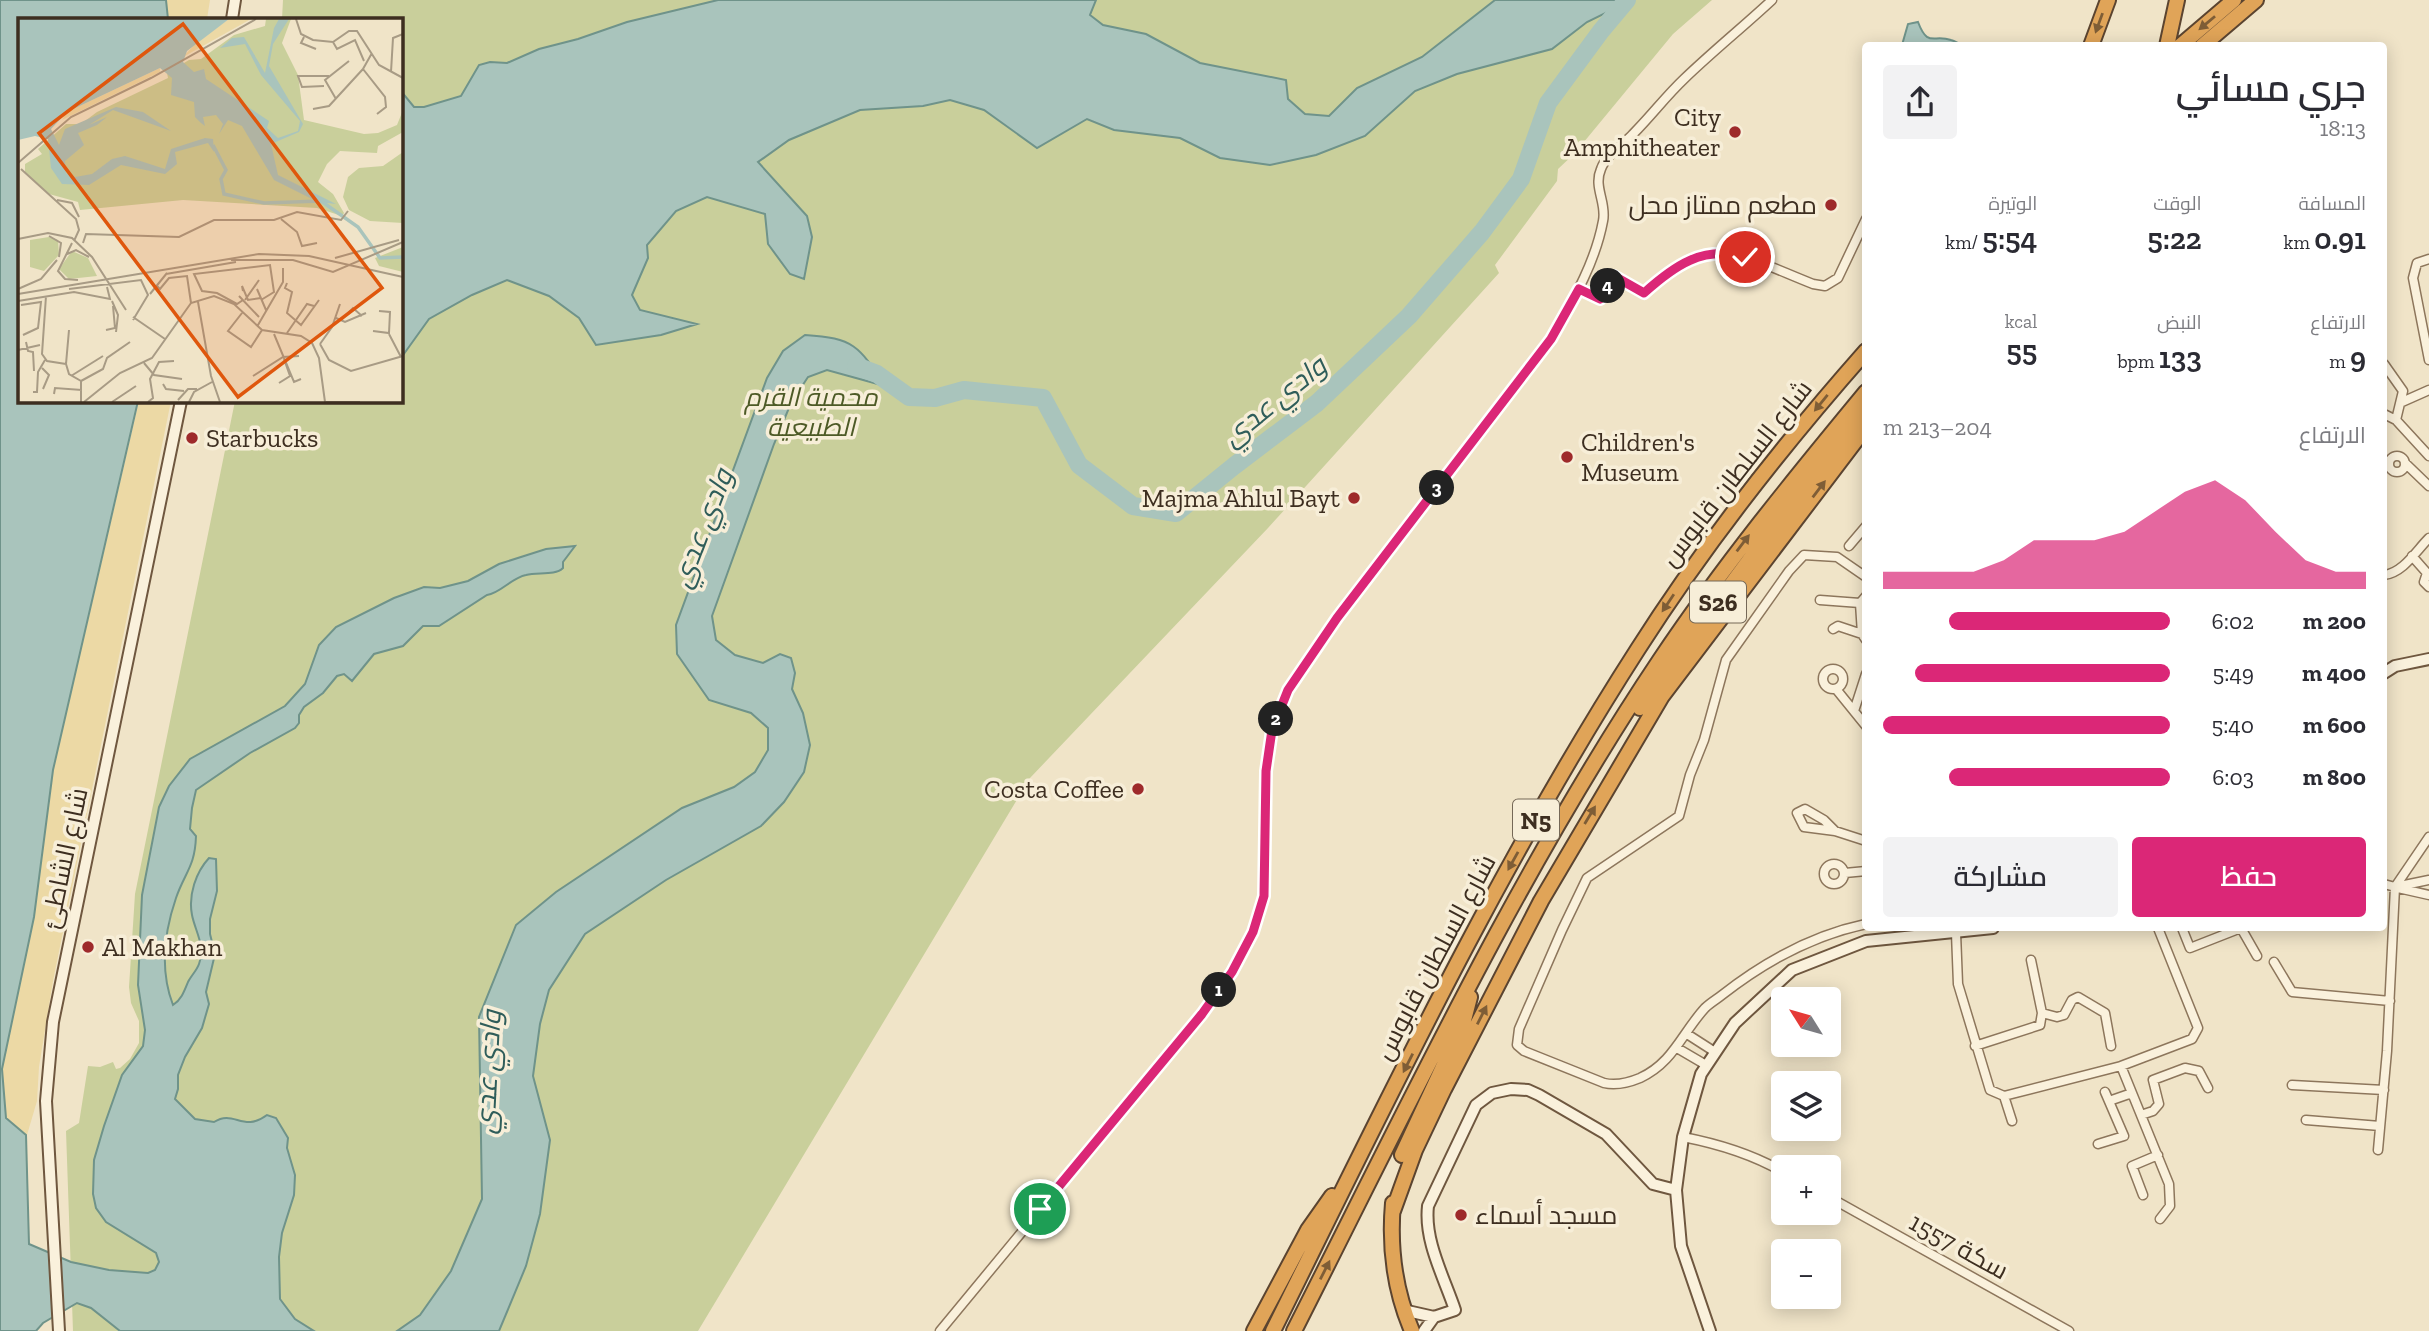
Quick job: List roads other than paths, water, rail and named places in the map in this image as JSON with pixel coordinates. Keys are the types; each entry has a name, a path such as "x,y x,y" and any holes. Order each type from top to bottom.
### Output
{"highway":[{"path":"2092,42 2108,0"},
{"path":"2168,42 2177,0"},
{"path":"2186,42 2237,6 2256,0"},
{"path":"2206,42 2237,6"},
{"name":"شارع السلطان قابوس","path":"1273,1331 1495,893 1568,763 1637,649 1686,577 1773,463 1862,356"},
{"name":"شارع السلطان قابوس","path":"1294,1331 1478,968 1575,797 1658,663 1718,576 1862,397"},
{"name":"S26","path":"1575,797 1770,532 1862,416"},
{"path":"1393,1211 1415,1150 1432,1113 1541,901 1662,696 1862,432"},
{"path":"1412,1331 1394,1277 1391,1230 1395,1184 1402,1158 1463,1024 1478,968"},
{"path":"1254,1331 1308,1230 1361,1154"}],"main road":[{"path":"232,18 235,0"},
{"name":"شارع الشاطئ","path":"58,1331 46,1101 53,1022 181,402"},
{"path":"2387,671 2395,666 2429,659"},
{"path":"1710,1331 1681,1246 1676,1190 1684,1137 1701,1074 1706,1065 1735,1023 1792,970 1867,941 1927,931 1971,931"},
{"path":"1403,1310 1434,1317 1455,1310 1430,1239 1426,1220 1428,1206 1476,1105 1492,1093 1520,1089 1539,1095 1606,1134 1653,1184 1676,1190"},
{"path":"1424,1331 1434,1317"}],"street":[{"path":"940,1331 1202,1014 1232,972 1253,932 1264,896 1266,771 1272,730 1288,690 1337,618 1551,339 1579,289 1603,224 1605,210 1598,184 1599,172 1604,162 1685,78 1772,0"},
{"path":"1579,289 1600,299 1614,276 1644,293 1667,272 1690,260 1727,252 1825,286 1838,278 1862,227"},
{"path":"2429,259 2417,263 2413,278 2425,320 2429,360"},
{"path":"2387,368 2403,391 2396,420"},
{"path":"2402,402 2429,390"},
{"path":"2387,416 2396,420 2429,456"},
{"path":"2405,463 2429,486"},
{"path":"1849,546 1862,531"},
{"path":"2387,575 2400,568 2429,538"},
{"path":"1862,574 1837,556 1804,555 1788,571 1726,660 1679,816 1587,878 1516,1039 1517,1045 1524,1051 1614,1085 1631,1082 1666,1061 1705,1009 1724,993 1805,943 1862,924"},
{"path":"2412,556 2427,573 2424,582 2429,587"},
{"path":"1820,600 1862,600"},
{"path":"1833,629 1838,626 1862,636"},
{"path":"1854,711 1862,686"},
{"path":"1836,689 1862,721"},
{"path":"1835,831 1862,840"},
{"path":"2378,1150 2390,1001 2395,887 2429,837"},
{"path":"1845,873 1862,871"},
{"path":"2395,887 2429,880"},
{"path":"2387,885 2429,895"},
{"path":"1956,933 1958,984 1975,1046 1990,1090 1996,1095 2004,1096 2121,1066 2197,1035 2198,1028 2159,931"},
{"path":"2183,931 2190,947 2233,931"},
{"path":"2243,931 2257,956"},
{"path":"1975,1046 2036,1027 2042,1021 2031,960"},
{"path":"2274,962 2292,992 2390,1001"},
{"path":"2042,1013 2057,1017 2064,1015 2073,1000 2078,998 2105,1013 2111,1046"},
{"path":"1687,1034 1715,1052"},
{"path":"1677,1048 1706,1065"},
{"path":"2121,1066 2169,1184 2170,1206 2160,1219"},
{"path":"2141,1115 2153,1111 2158,1104 2153,1080 2185,1068 2199,1071 2208,1088"},
{"path":"2292,1085 2384,1090"},
{"path":"2098,1144 2123,1136 2105,1092"},
{"path":"2109,1101 2132,1093"},
{"path":"2004,1096 2012,1121"},
{"path":"2306,1120 2381,1126"},
{"path":"1684,1137 1716,1143 1771,1165"},
{"path":"2143,1195 2132,1166 2158,1155"},
{"name":"سكة 1557","path":"1841,1204 2068,1331"}],"water":[{"path":"0,0 166,0 168,18 18,18 18,402 138,402 53,770 34,917 2,1069 6,1118 26,1135 29,1244 71,1262 109,1270 148,1273 155,1270 159,1262 156,1253 106,1222 96,1208 93,1194 94,1160 122,1075 143,1046 145,1030 138,985 142,895 159,807 169,786 190,759 285,706 305,684 319,645 336,627 394,598 424,587 440,588 468,581 499,564 546,549 575,546 560,570 516,579 439,626 423,626 403,646 374,654 352,681 344,674 337,676 323,693 304,707 295,728 250,753 196,790 190,829 196,836 194,855 176,898 166,938 166,979 173,1005 182,995 201,957 191,900 197,877 209,858 216,859 217,891 210,919 210,934 215,954 206,992 209,1004 202,1028 178,1075 175,1099 195,1119 214,1122 227,1118 251,1122 267,1115 276,1118 288,1138 287,1148 295,1175 294,1195 282,1233 279,1257 280,1299 295,1319 314,1331 120,1331 91,1308 77,1303 43,1323 36,1331 0,1331"},
{"path":"718,0 1096,0 1090,15 1103,25 1146,34 1200,63 1286,80 1288,99 1305,114 1329,116 1357,88 1422,57 1495,0 1632,0 1587,22 1552,49 1457,74 1415,91 1365,136 1316,155 1270,165 1220,158 1180,138 1114,130 1087,119 1037,148 984,110 950,100 923,106 860,110 789,140 758,162 807,216 812,237 804,279 790,274 768,244 765,214 707,197 676,211 647,245 648,258 632,295 640,310 697,324 661,335 596,345 579,318 549,296 507,280 472,295 429,319 402,357 402,92 414,107 424,107 461,96 479,65 490,62 507,63 539,49 627,22"},
{"path":"1918,22 1928,38 1956,42 1903,42 1908,24"},
{"path":"805,335 835,339 854,347 885,386 827,370 808,377 791,403 774,444 712,616 716,640 735,655 763,663 780,654 791,658 795,673 792,689 803,713 810,745 804,772 784,802 761,826 666,880 585,934 549,990 540,1024 533,1076 550,1140 540,1214 526,1266 499,1331 397,1331 420,1315 451,1271 482,1199 479,1017 516,925 556,892 682,808 734,787 755,772 768,750 768,728 751,713 709,700 677,654 676,625 767,378 783,351"}],"waterway":[{"name":"وادي عدي","path":"856,366 877,374 909,397 935,398 964,390 1043,398 1079,465 1133,506 1176,513 1317,403 1409,316 1482,232 1521,179 1548,103 1627,0"}],"place":[{"name":"City Amphitheater","path":"1735,132"},
{"name":"مطعم ممتاز محل","path":"1831,205"},
{"name":"Starbucks","path":"192,438"},
{"name":"Children's Museum","path":"1567,457"},
{"name":"Majma Ahlul Bayt","path":"1354,498"},
{"name":"Costa Coffee","path":"1138,789"},
{"name":"Al Makhan","path":"88,947"},
{"name":"مسجد أسماء","path":"1461,1215"}],"park label":[{"name":"محمية القرم الطبيعية","path":"811,412"}]}
